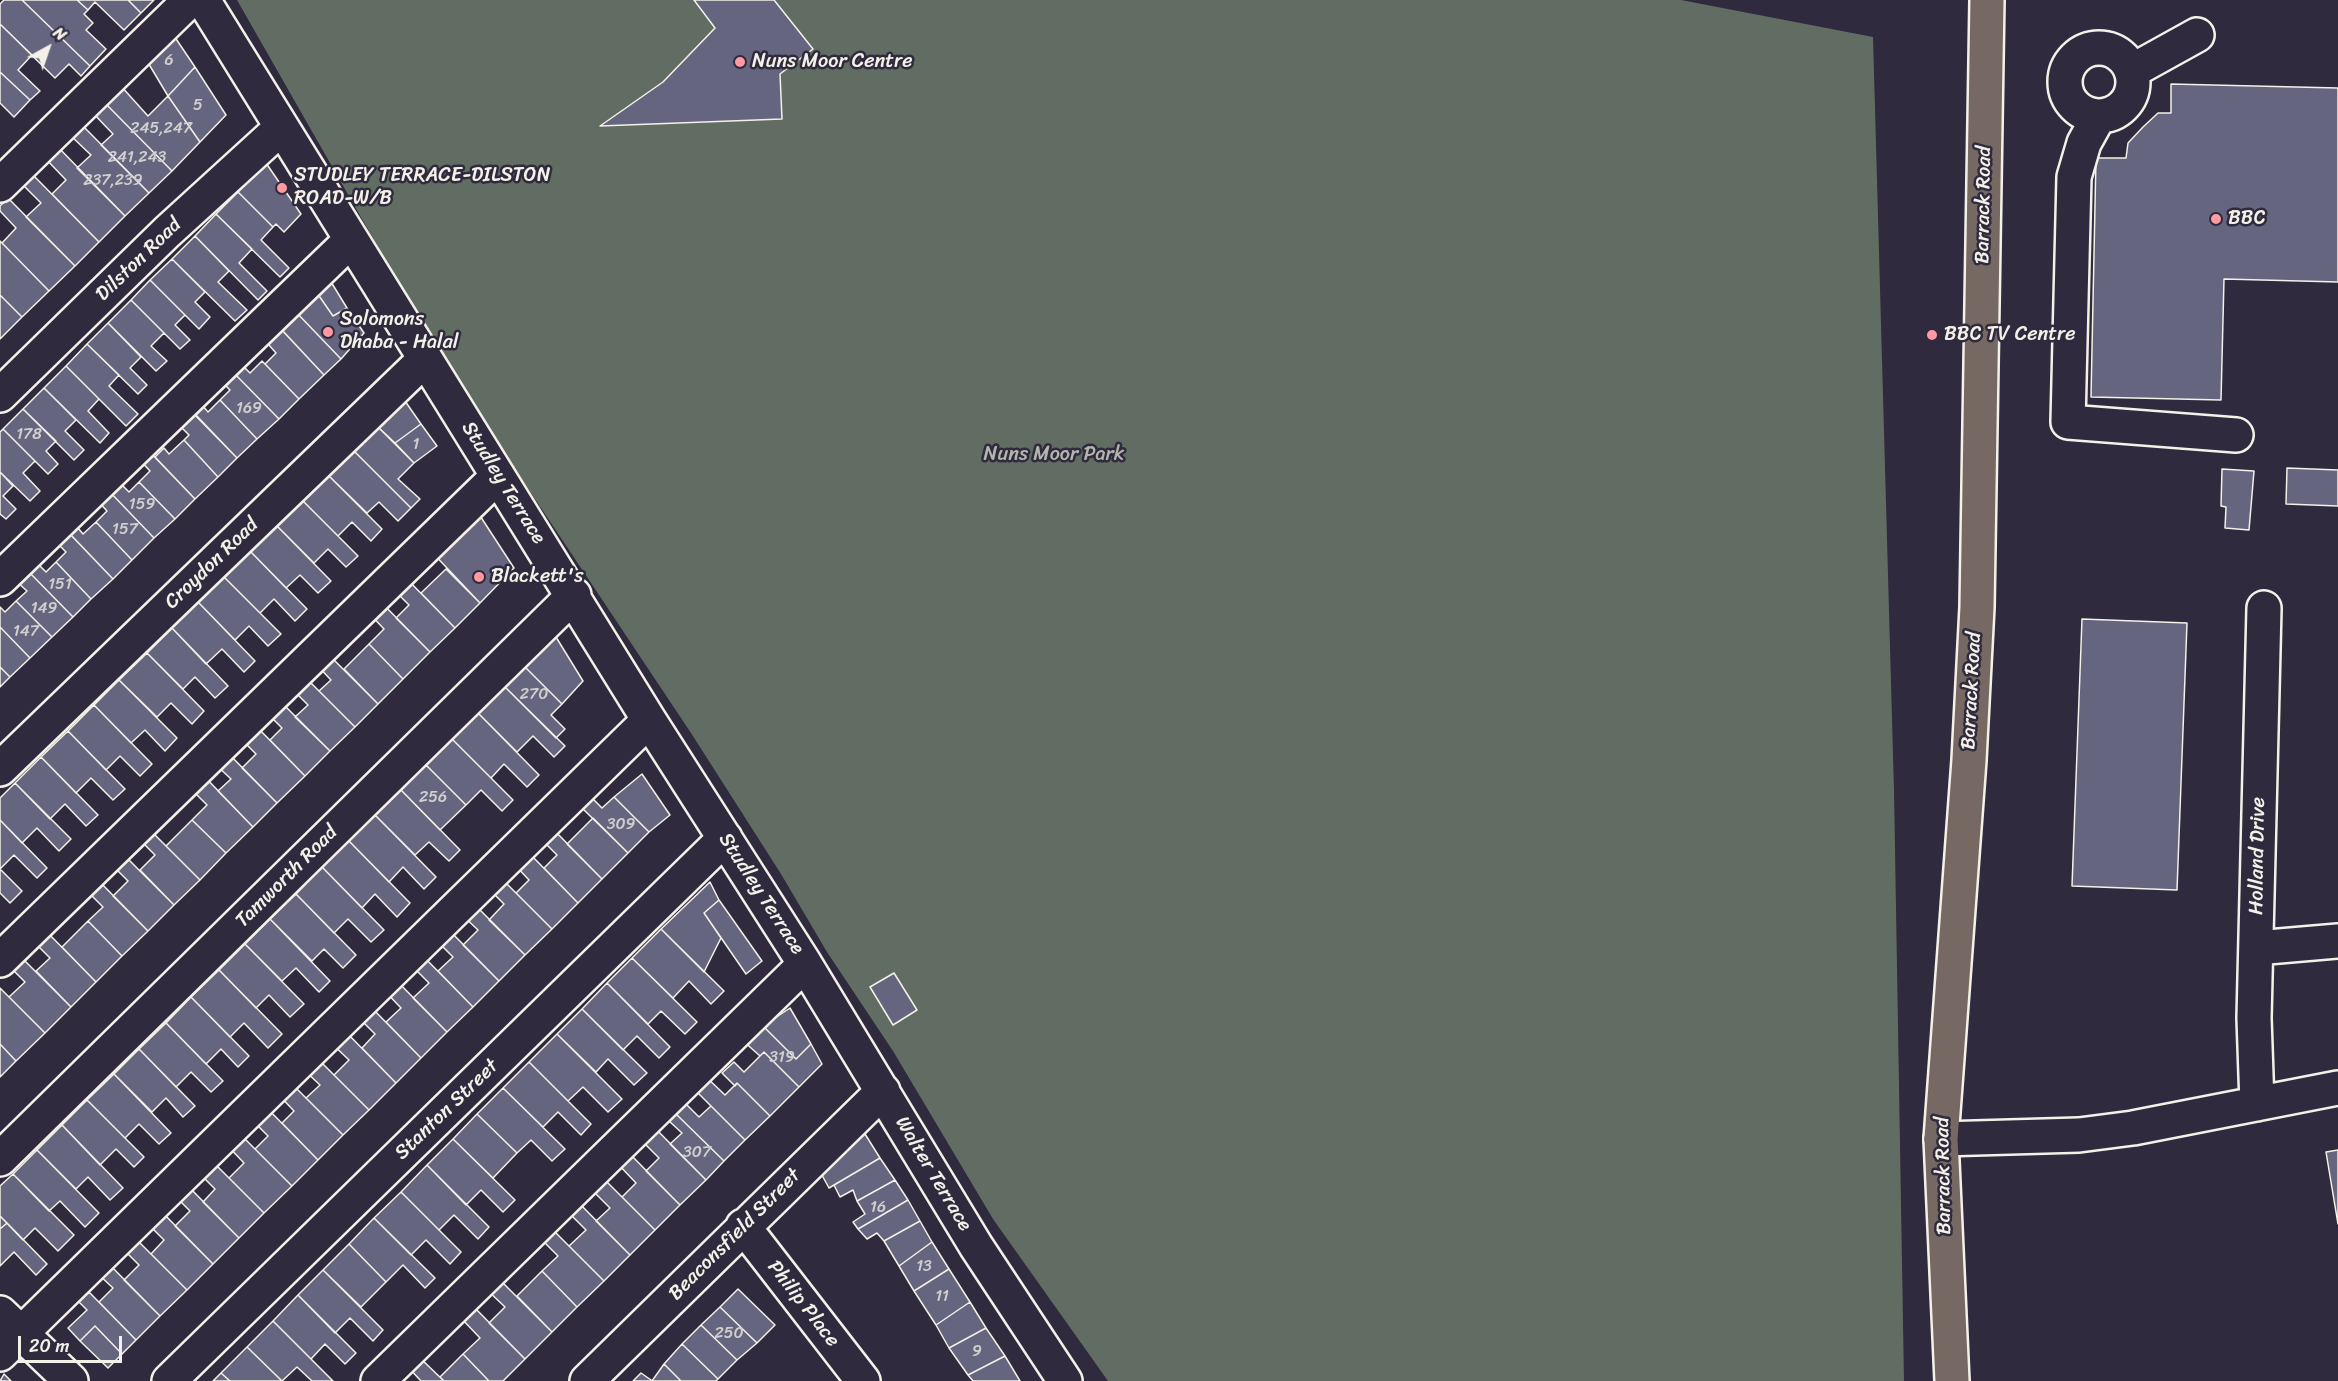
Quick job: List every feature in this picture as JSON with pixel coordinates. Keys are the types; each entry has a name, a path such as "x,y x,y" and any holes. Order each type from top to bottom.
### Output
{"main road":[{"name":"Barrack Road","path":"1952,1381 1941,1139 1969,760 1977,607 1987,0"}],"street":[{"path":"0,185 190,0"},
{"name":"Studley Terrace","path":"203,0 424,359 574,595 649,720 805,964"},
{"path":"2132,71 2197,34"},
{"path":"2098,47 2119,53 2132,71 2132,92 2120,110 2099,116 2079,110 2066,93 2066,71 2078,54 2098,47"},
{"path":"2099,116 2084,143 2074,177 2068,423 2236,435"},
{"name":"Dilston Road","path":"0,395 167,232 281,128"},
{"path":"0,579 351,240"},
{"name":"Croydon Road","path":"0,769 424,359"},
{"path":"0,960 498,476"},
{"name":"Tamworth Road","path":"0,1159 574,595"},
{"name":"Holland Drive","path":"2257,1104 2254,1018 2264,608"},
{"path":"71,1381 7,1333 649,720"},
{"name":"Stanton Street","path":"169,1381 725,838"},
{"path":"2256,948 2338,941"},
{"path":"378,1381 805,964"},
{"name":"Walter Terrace","path":"805,964 976,1246 1065,1381"},
{"path":"1941,1139 2079,1136 2133,1128 2338,1088"},
{"name":"Beaconsfield Street","path":"587,1381 883,1091"},
{"name":"Philip Place","path":"743,1226 864,1381"}],"green space":[{"name":"Nuns Moor Park","path":"237,0 1681,0 1873,37 1894,790 1904,1381 1108,1381 993,1219 893,1051 827,952 781,874 691,733 443,361"}],"building":[{"path":"4,0 22,0 90,66 81,76 69,64 55,78 0,24 0,4"},
{"path":"22,0 77,0 88,10 84,14 93,23 86,30 106,49 90,66"},
{"path":"77,0 128,0 141,13 124,30 95,2 88,10"},
{"path":"128,0 154,0 141,13"},
{"name":"Nuns Moor Centre","path":"694,0 774,0 813,49 780,74 782,119 600,126 663,82 715,28"},
{"path":"0,24 32,55 18,70 40,91 30,100 0,72"},
{"path":"168,27 195,67 168,96 144,56"},
{"path":"195,67 226,115 200,142 168,96"},
{"path":"0,72 30,100 14,117 0,103"},
{"name":"BBC","path":"2171,84 2338,88 2338,282 2224,279 2221,400 2091,397 2096,158 2126,158 2128,143 2143,127 2158,113 2171,113"},
{"path":"120,85 148,116 168,96 200,142 172,171 103,101"},
{"path":"103,101 172,171 149,193 101,145 113,134 92,112"},
{"path":"81,124 149,193 125,216 77,168 91,155 70,135"},
{"path":"56,145 125,216 99,242 52,194 66,180 44,157"},
{"path":"266,163 301,214 284,232 276,224 273,227 238,192"},
{"path":"32,174 99,242 75,266 26,217 41,203 22,184"},
{"path":"238,192 273,227 261,240 289,268 280,277 216,214"},
{"path":"8,198 75,266 49,291 2,243 16,228 0,211 0,206"},
{"path":"216,214 252,249 239,263 267,291 258,300 195,236"},
{"path":"195,236 229,271 218,282 247,310 235,321 172,259"},
{"path":"0,241 49,291 22,317 0,295"},
{"path":"172,259 205,292 195,302 210,317 199,329 150,280"},
{"path":"328,277 347,308 333,316 315,290"},
{"path":"150,280 185,315 175,325 190,340 180,349 131,300"},
{"path":"315,290 333,316 347,308 364,333 341,359 294,310"},
{"path":"0,295 22,317 0,339"},
{"path":"131,300 164,333 151,346 167,361 156,371 108,323"},
{"path":"294,310 341,359 324,375 278,326"},
{"path":"108,323 141,357 130,368 147,385 138,394 87,344"},
{"path":"282,330 324,375 299,399 265,364 276,353 268,344"},
{"path":"87,344 119,375 109,386 138,414 126,426 66,366"},
{"path":"237,360 250,373 262,361 299,399 279,419 229,368"},
{"path":"66,366 99,399 88,411 109,433 100,443 44,388"},
{"path":"229,368 279,419 257,439 220,400 230,390 218,378"},
{"path":"44,388 76,420 65,431 84,450 74,460 23,409"},
{"path":"220,400 257,439 237,458 194,413 202,405 208,412"},
{"path":"405,401 421,424 395,443 377,426"},
{"path":"23,409 56,441 46,451 58,464 48,474 3,429"},
{"path":"189,409 237,458 218,477 184,440 189,435 176,422"},
{"path":"421,424 437,446 414,463 395,443"},
{"path":"377,426 414,463 398,479 420,499 411,508 353,450"},
{"path":"3,429 35,461 23,473 40,491 30,501 0,472 0,432"},
{"path":"184,440 218,477 195,499 155,457 164,448 169,454"},
{"path":"145,447 195,499 175,519 139,482 150,471 136,456"},
{"path":"353,450 411,508 398,521 379,502 367,513 328,475"},
{"path":"2287,468 2338,470 2338,506 2286,504"},
{"path":"2222,469 2254,471 2249,530 2225,528 2226,507 2221,506"},
{"path":"0,472 13,486 3,496 16,509 6,519 0,514"},
{"path":"328,475 382,529 371,541 352,522 338,536 302,500"},
{"path":"117,480 129,492 139,482 175,519 154,538 107,489"},
{"path":"107,489 154,538 132,560 96,522 107,511 97,500"},
{"path":"302,500 358,556 346,567 328,549 314,563 276,525"},
{"path":"473,505 514,568 480,603 429,549"},
{"path":"96,522 132,560 113,579 71,535 78,528 83,534"},
{"path":"276,525 331,581 318,593 300,575 286,588 250,551"},
{"path":"66,530 113,579 91,599 56,562 66,552 55,541"},
{"path":"250,551 307,609 295,621 274,599 260,613 224,577"},
{"path":"31,557 46,572 56,562 91,599 73,617 28,571"},
{"path":"446,569 480,603 455,628 421,593"},
{"path":"28,571 73,617 52,637 16,601 27,591 17,582"},
{"path":"403,575 455,628 430,652 396,618 409,605 391,587"},
{"path":"224,577 281,634 268,646 249,626 235,640 198,602"},
{"path":"378,599 430,652 403,679 369,644 384,629 366,610"},
{"path":"16,601 52,637 30,658 0,627 0,607 5,612"},
{"path":"198,602 255,661 244,672 222,649 206,664 172,628"},
{"path":"2082,619 2187,623 2177,890 2072,886"},
{"path":"0,627 30,658 10,677 0,667"},
{"path":"172,628 228,686 215,698 195,677 183,689 147,653"},
{"path":"556,637 583,681 562,704 525,667"},
{"path":"369,644 403,679 378,704 344,669"},
{"path":"325,651 378,704 355,727 319,691 331,680 314,662"},
{"path":"147,653 204,711 192,724 171,703 157,717 119,680"},
{"path":"0,667 10,677 0,687"},
{"path":"525,667 562,704 551,715 565,729 556,738 505,687"},
{"path":"302,674 355,727 330,751 295,717 308,705 289,686"},
{"path":"119,680 177,738 165,751 145,730 131,743 94,705"},
{"path":"505,687 565,746 554,757 533,736 517,752 478,713"},
{"path":"277,698 330,751 305,776 270,740 282,728 264,710"},
{"path":"94,705 152,764 140,776 120,756 106,770 68,731"},
{"path":"478,713 539,775 527,787 504,764 491,778 452,739"},
{"path":"253,723 305,776 277,803 242,768 256,754 239,737"},
{"path":"68,731 125,789 113,800 91,778 76,793 41,757"},
{"path":"452,739 513,800 502,811 481,790 466,805 426,765"},
{"path":"226,751 277,803 253,827 218,791 231,779 214,763"},
{"path":"41,757 98,815 86,826 65,804 50,819 15,783"},
{"path":"426,765 466,805 440,830 401,790"},
{"path":"202,774 253,827 226,853 192,820 207,805 189,787"},
{"path":"642,774 670,815 649,832 614,797"},
{"path":"15,783 71,839 59,851 37,828 22,843 0,820 0,798"},
{"path":"401,790 460,850 449,861 429,842 415,855 375,815"},
{"path":"614,797 649,832 628,853 583,809 593,799 602,808"},
{"path":"375,815 436,877 424,889 403,867 389,882 349,841"},
{"path":"593,818 628,853 602,879 567,844"},
{"path":"0,820 47,868 37,878 14,855 0,869"},
{"path":"192,820 226,853 200,880 166,846"},
{"path":"146,826 200,880 174,905 140,870 155,855 136,836"},
{"path":"551,827 602,879 578,903 544,868 557,855 540,838"},
{"path":"349,841 410,903 397,917 375,894 362,908 322,867"},
{"path":"527,851 578,903 552,929 516,893 529,880 514,864"},
{"path":"121,852 174,905 148,931 113,896 128,881 110,863"},
{"path":"322,867 384,930 371,942 348,919 334,933 296,894"},
{"path":"0,869 22,891 10,903 0,893"},
{"path":"96,878 148,931 122,956 88,921 103,907 85,889"},
{"path":"502,879 552,929 525,955 489,920 504,904 490,890"},
{"path":"710,882 719,900 704,913 721,938 704,972 661,929"},
{"path":"296,894 356,955 343,968 324,949 312,961 270,919"},
{"path":"719,900 762,961 746,974 704,913"},
{"path":"472,902 525,955 499,981 463,945 478,930 460,913"},
{"path":"270,919 330,981 319,992 296,968 282,981 245,944"},
{"path":"88,921 122,956 96,982 62,947"},
{"path":"447,928 499,981 473,1007 438,971 453,957 435,939"},
{"path":"44,929 96,982 71,1007 36,971 50,958 32,940"},
{"path":"661,929 724,991 711,1004 689,981 673,998 632,958"},
{"path":"245,944 304,1004 290,1017 269,995 256,1008 219,970"},
{"path":"420,953 473,1007 447,1032 413,998 429,983 409,963"},
{"path":"18,954 71,1007 45,1033 9,997 25,982 7,964"},
{"path":"632,958 697,1022 685,1034 661,1011 648,1024 607,983"},
{"path":"219,970 282,1034 268,1048 244,1023 230,1037 191,997"},
{"path":"894,973 917,1010 893,1025 870,987"},
{"path":"394,978 447,1032 421,1058 386,1022 401,1008 383,989"},
{"path":"607,983 670,1047 659,1058 637,1036 623,1050 582,1009"},
{"path":"0,988 45,1033 16,1061 0,1044"},
{"path":"191,997 249,1056 238,1067 221,1049 206,1064 166,1023"},
{"path":"368,1004 421,1058 396,1083 362,1048 375,1034 357,1016"},
{"path":"790,1008 811,1044 796,1059 763,1026"},
{"path":"582,1009 647,1073 634,1085 608,1059 596,1072 557,1034"},
{"path":"166,1023 223,1081 211,1092 191,1072 176,1087 139,1049"},
{"path":"763,1026 796,1059 811,1044 822,1064 799,1087 764,1052 760,1056 741,1039"},
{"path":"342,1028 396,1083 369,1110 334,1075 349,1060 329,1041"},
{"path":"557,1034 622,1099 608,1112 583,1087 568,1101 529,1062"},
{"path":"0,1044 16,1061 0,1077"},
{"path":"139,1049 195,1106 183,1117 166,1098 152,1112 114,1074"},
{"path":"764,1052 799,1087 770,1116 737,1083 735,1086 722,1073 734,1062 744,1072"},
{"path":"315,1056 369,1110 343,1135 306,1098 320,1085 303,1069"},
{"path":"529,1062 591,1124 581,1135 558,1112 543,1127 503,1088"},
{"path":"114,1074 171,1133 159,1144 139,1124 125,1138 87,1100"},
{"path":"704,1075 725,1095 737,1083 770,1116 745,1140 692,1087"},
{"path":"288,1080 343,1135 318,1160 282,1123 294,1111 276,1092"},
{"path":"503,1088 565,1149 552,1161 531,1140 517,1153 477,1114"},
{"path":"87,1100 144,1157 134,1167 116,1149 100,1165 62,1125"},
{"path":"686,1104 699,1117 711,1106 745,1140 724,1161 676,1114"},
{"path":"264,1105 318,1160 292,1186 255,1149 268,1136 250,1118"},
{"path":"477,1114 517,1153 493,1178 453,1139"},
{"path":"676,1114 724,1161 706,1180 670,1144 682,1133 669,1121"},
{"path":"62,1125 123,1188 110,1200 88,1177 76,1189 37,1150"},
{"path":"653,1126 706,1180 680,1205 646,1171 659,1158 640,1139"},
{"path":"236,1130 292,1186 264,1213 229,1178 244,1163 224,1142"},
{"path":"865,1134 880,1158 829,1188 818,1168"},
{"path":"453,1139 515,1200 503,1212 481,1190 466,1205 427,1165"},
{"path":"37,1150 99,1213 85,1227 60,1201 49,1211 13,1174"},
{"path":"2338,1150 2338,1224 2326,1152"},
{"path":"629,1153 680,1205 655,1230 622,1197 636,1183 618,1164"},
{"path":"880,1158 895,1180 857,1201 853,1190 840,1197 834,1185"},
{"path":"210,1159 264,1213 239,1238 203,1202 215,1189 198,1172"},
{"path":"427,1165 489,1227 478,1239 454,1215 439,1230 401,1192"},
{"path":"13,1174 74,1235 58,1251 35,1228 23,1240 0,1216 0,1186"},
{"path":"602,1177 655,1230 630,1255 596,1221 610,1208 590,1188"},
{"path":"895,1180 908,1200 858,1229 853,1222 865,1214 857,1201"},
{"path":"185,1183 239,1238 213,1264 175,1226 190,1211 173,1194"},
{"path":"401,1192 461,1252 450,1264 426,1240 411,1255 374,1218"},
{"path":"908,1200 920,1221 884,1241 877,1233 867,1239 858,1229"},
{"path":"577,1201 630,1255 604,1281 569,1246 586,1230 567,1211"},
{"path":"159,1209 213,1264 187,1290 151,1254 164,1240 146,1222"},
{"path":"0,1216 7,1223 0,1229"},
{"path":"374,1218 435,1278 425,1288 403,1265 386,1282 349,1244"},
{"path":"920,1221 932,1242 899,1266 884,1241"},
{"path":"7,1223 47,1264 36,1275 14,1252 0,1266 0,1229"},
{"path":"550,1227 604,1281 577,1307 542,1271 558,1256 539,1237"},
{"path":"132,1235 187,1290 160,1316 124,1280 139,1265 120,1246"},
{"path":"932,1242 949,1269 914,1291 899,1266"},
{"path":"349,1244 386,1282 361,1307 323,1270"},
{"path":"107,1262 160,1316 136,1340 99,1302 113,1288 97,1273"},
{"path":"949,1269 970,1302 936,1325 914,1291"},
{"path":"323,1270 383,1330 373,1341 350,1318 335,1333 298,1295"},
{"path":"542,1271 577,1307 552,1332 517,1296"},
{"path":"496,1276 552,1332 525,1359 489,1323 505,1307 485,1288"},
{"path":"738,1289 775,1325 757,1343 720,1307"},
{"path":"89,1292 136,1340 122,1354 95,1326 80,1341 68,1328 87,1310 79,1302"},
{"path":"298,1295 356,1353 345,1364 325,1344 311,1359 273,1321"},
{"path":"970,1302 986,1328 949,1348 936,1325"},
{"path":"472,1305 525,1359 503,1381 489,1381 463,1354 480,1338 460,1317"},
{"path":"720,1307 757,1343 737,1360 701,1325"},
{"path":"273,1321 333,1381 312,1381 297,1367 282,1381 247,1347"},
{"path":"701,1325 737,1360 718,1379 682,1344"},
{"path":"95,1326 122,1354 108,1368 80,1341"},
{"path":"986,1328 1005,1356 968,1375 949,1348"},
{"path":"682,1344 718,1379 716,1381 681,1381 664,1364"},
{"path":"247,1347 282,1381 230,1381 221,1373"},
{"path":"463,1354 489,1381 444,1381 440,1377"},
{"path":"1005,1356 1020,1381 973,1381 968,1375"},
{"path":"419,1357 444,1381 421,1381 408,1367"},
{"path":"664,1364 681,1381 652,1381"},
{"path":"221,1373 230,1381 213,1381"},
{"path":"641,1373 651,1380 652,1381 633,1381"},
{"path":"4,1374 11,1381 0,1381"}],"place":[{"name":"Nuns Moor Centre","path":"740,62"},
{"name":"STUDLEY TERRACE-DILSTON ROAD-W/B","path":"282,188"},
{"name":"BBC","path":"2216,219"},
{"name":"Solomons Dhaba - Halal","path":"328,332"},
{"name":"BBC TV Centre","path":"1932,335"},
{"name":"Blackett's","path":"479,577"}]}
